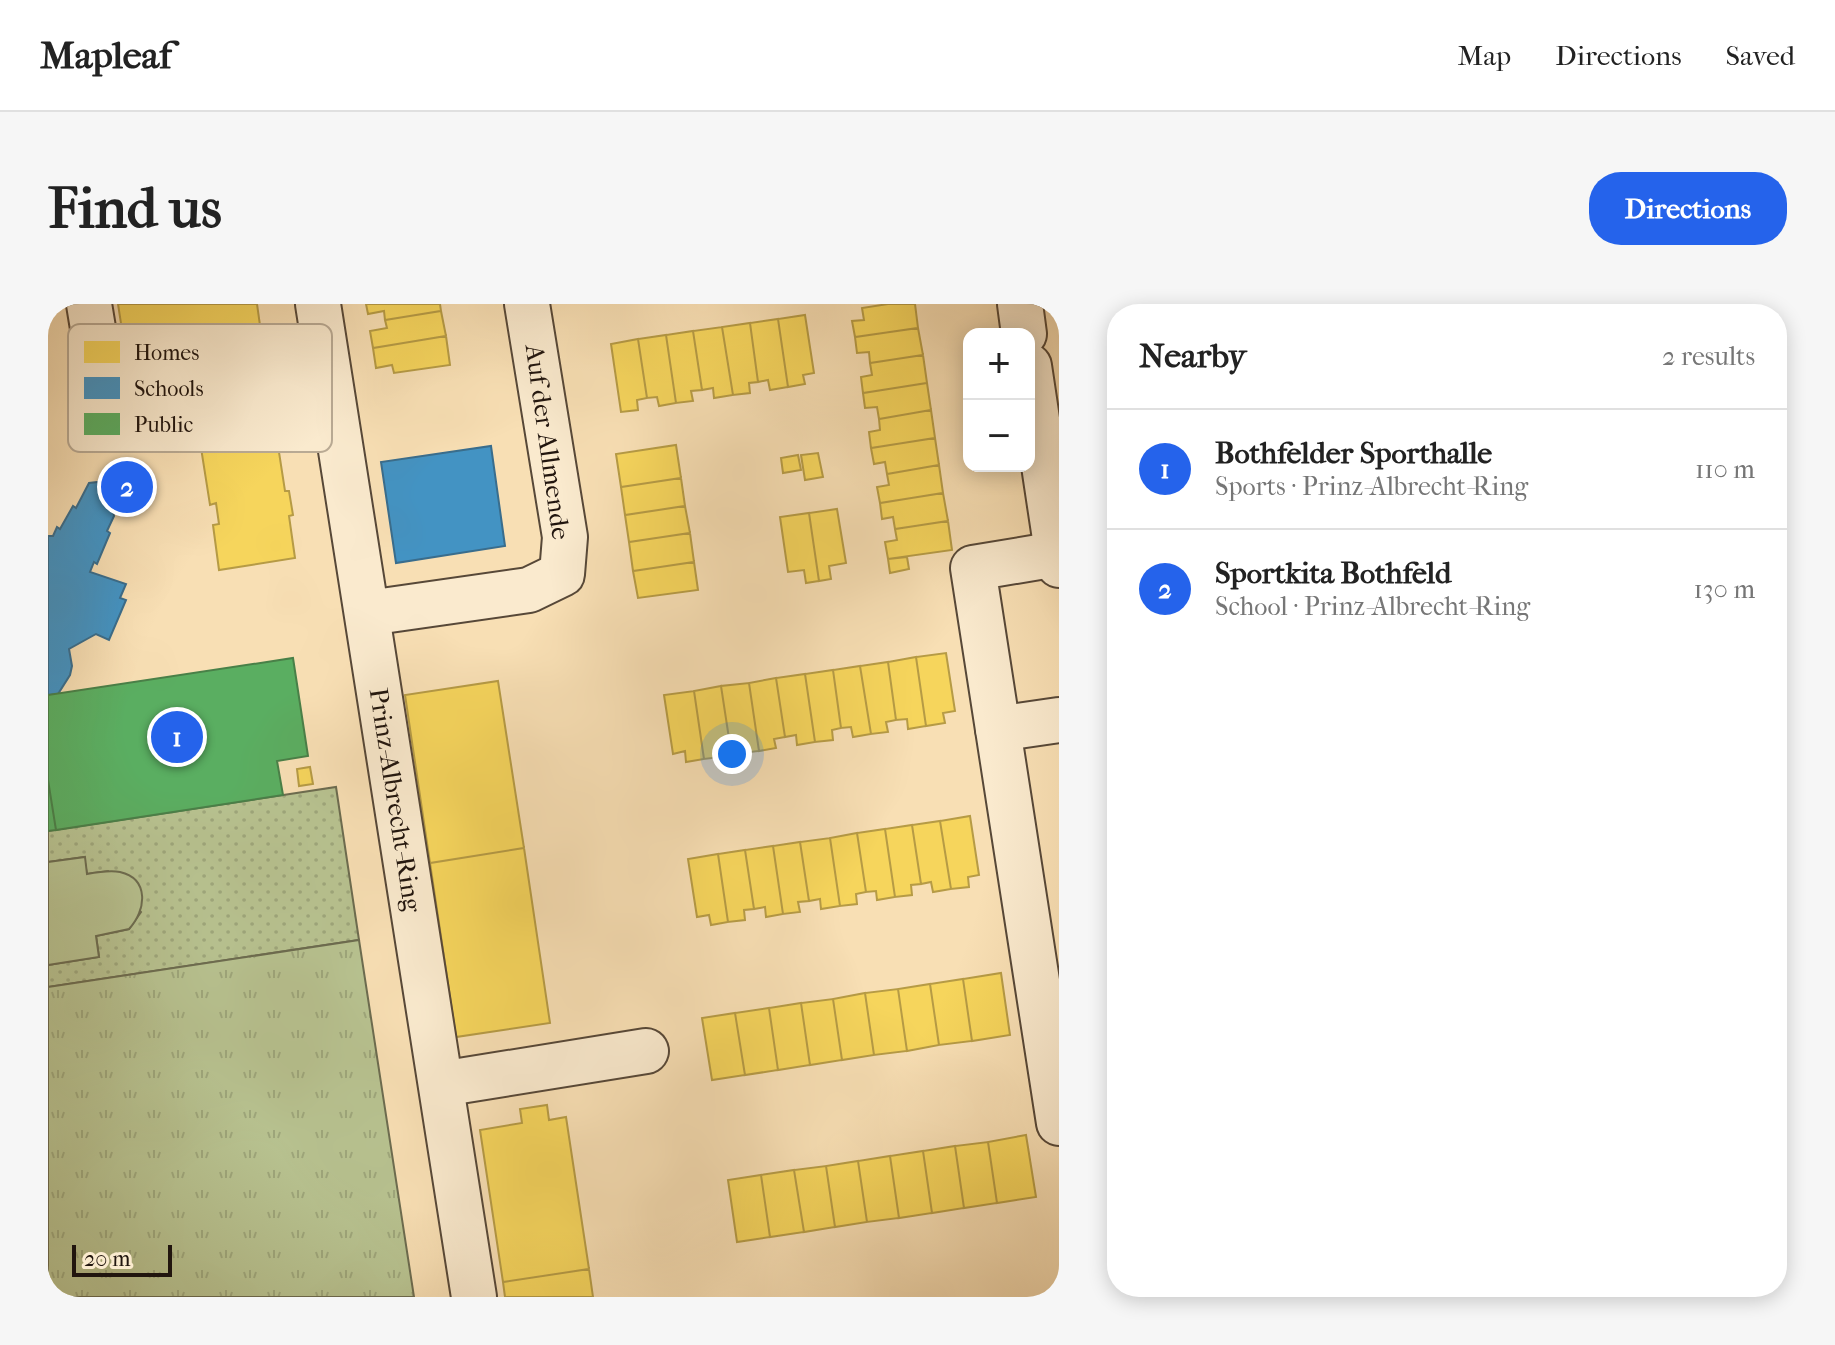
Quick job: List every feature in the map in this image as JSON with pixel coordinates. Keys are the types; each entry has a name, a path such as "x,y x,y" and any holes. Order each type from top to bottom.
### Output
{"street":[{"path":"89,304 92,324"},
{"name":"Prinz-Albrecht-Ring","path":"318,304 321,324"},
{"name":"Auf der Allmende","path":"368,613 529,590 562,574 565,537 527,304"},
{"path":"1020,304 1023,328"},
{"name":"Prinz-Albrecht-Ring","path":"332,396 474,1297"},
{"path":"1034,400 1058,560 973,568 998,729 1041,890 1059,1123"},
{"path":"998,729 1059,720"},
{"path":"441,1084 646,1051"}],"green space":[{"path":"336,787 359,940 48,987 48,965 99,957 96,936 129,929 141,912 108,871 87,874 84,857 48,862 48,831"},
{"path":"85,857 87,874 120,872 136,881 141,888 142,905 129,929 96,936 99,957 48,965 48,862"},
{"path":"359,940 414,1297 48,1297 48,987"}],"building: Homes":[{"path":"118,304 257,304 260,324 121,324"},
{"path":"366,304 440,304 441,311 385,320 384,311 368,314"},
{"path":"915,304 918,328 855,337 852,321 864,320 862,308"},
{"path":"441,311 446,336 373,348 370,331 387,328 385,320"},
{"path":"805,315 814,373 803,375 805,384 788,387 778,319"},
{"path":"778,319 788,387 770,390 768,380 758,382 750,323"},
{"path":"750,323 758,382 749,383 750,393 733,395 722,327"},
{"path":"722,327 733,395 714,398 713,388 702,390 693,331"},
{"path":"918,328 923,355 870,363 869,352 857,353 855,337"},
{"path":"693,331 702,390 691,391 693,401 676,403 666,335"},
{"path":"666,335 676,403 659,406 657,397 647,398 638,339"},
{"path":"446,336 450,365 394,373 392,365 376,368 373,348"},
{"path":"638,339 647,398 637,400 638,410 621,412 611,344"},
{"path":"923,355 927,383 863,393 861,377 872,375 870,363"},
{"path":"927,383 931,410 879,419 877,407 865,408 863,393"},
{"path":"931,410 935,438 871,448 869,432 880,430 879,419"},
{"path":"935,438 939,465 887,474 885,462 874,464 871,448"},
{"path":"676,445 681,478 621,487 616,454"},
{"path":"202,452 279,452 285,491 289,491 293,515 289,516 295,558 219,570 213,525 219,524 216,503 210,505"},
{"path":"818,453 823,477 805,480 801,455"},
{"path":"798,455 801,470 783,473 781,458"},
{"path":"939,465 943,493 880,503 877,487 889,485 887,474"},
{"path":"681,478 685,506 625,515 621,487"},
{"path":"943,493 948,521 895,529 893,517 882,519 880,503"},
{"path":"685,506 690,533 629,542 625,515"},
{"path":"837,509 846,563 829,566 831,579 819,581 809,513"},
{"path":"809,513 819,581 806,583 804,570 788,572 780,517"},
{"path":"948,521 952,550 888,559 885,542 897,540 895,529"},
{"path":"690,533 694,562 633,571 629,542"},
{"path":"907,557 909,569 890,573 888,559"},
{"path":"694,562 698,590 638,598 633,571"},
{"path":"946,653 955,711 943,713 945,723 926,726 916,657"},
{"path":"916,657 926,726 908,729 907,719 896,720 888,662"},
{"path":"888,662 896,720 886,722 888,732 871,734 860,666"},
{"path":"860,666 871,734 853,737 851,727 841,728 833,670"},
{"path":"833,670 841,728 832,730 833,740 815,742 805,674"},
{"path":"805,674 815,742 797,745 796,735 785,737 776,678"},
{"path":"776,678 785,737 774,739 776,748 759,751 749,683"},
{"path":"498,681 524,848 430,863 405,695"},
{"path":"749,683 759,751 742,753 740,743 730,745 721,686"},
{"path":"721,686 730,745 719,747 721,757 704,759 694,691"},
{"path":"694,691 704,759 686,762 685,751 673,754 664,695"},
{"path":"310,767 313,784 299,786 297,769"},
{"path":"970,816 979,875 968,877 969,887 951,889 940,821"},
{"path":"940,821 951,889 933,892 931,882 921,884 912,825"},
{"path":"912,825 921,884 911,885 912,895 895,897 885,829"},
{"path":"885,829 895,897 877,900 876,891 866,892 857,833"},
{"path":"857,833 866,892 856,894 857,904 840,906 830,838"},
{"path":"830,838 840,906 821,909 820,899 809,901 800,842"},
{"path":"800,842 809,901 798,902 800,912 783,914 773,846"},
{"path":"773,846 783,914 766,917 765,907 754,909 745,850"},
{"path":"524,848 550,1023 456,1037 430,863"},
{"path":"745,850 754,909 744,910 745,920 728,922 718,854"},
{"path":"718,854 728,922 711,925 709,915 697,917 688,859"},
{"path":"1001,973 1010,1035 972,1041 963,979"},
{"path":"963,979 972,1041 939,1045 930,984"},
{"path":"930,984 939,1045 907,1051 898,989"},
{"path":"898,989 907,1051 874,1055 865,993"},
{"path":"865,993 874,1055 842,1060 833,999"},
{"path":"833,999 842,1060 810,1065 801,1003"},
{"path":"801,1003 810,1065 778,1070 769,1008"},
{"path":"769,1008 778,1070 745,1075 735,1013"},
{"path":"735,1013 745,1075 712,1080 702,1018"},
{"path":"547,1105 549,1120 566,1117 589,1269 503,1282 480,1130 522,1123 520,1109"},
{"path":"1026,1135 1036,1197 997,1203 988,1142"},
{"path":"988,1142 997,1203 964,1208 955,1146"},
{"path":"955,1146 964,1208 932,1213 923,1151"},
{"path":"923,1151 932,1213 899,1218 890,1156"},
{"path":"890,1156 899,1218 867,1222 858,1161"},
{"path":"858,1161 867,1222 835,1227 826,1166"},
{"path":"826,1166 835,1227 804,1232 794,1170"},
{"path":"794,1170 804,1232 770,1237 761,1175"},
{"path":"761,1175 770,1237 737,1242 728,1180"},
{"path":"589,1269 593,1297 505,1297 503,1282"}],"building: Schools":[{"path":"491,446 505,546 396,563 381,462"},
{"path":"106,477 114,516 97,564 94,562 90,572 126,584 120,598 126,600 109,640 96,634 69,649 70,675 58,694 48,695 48,536 53,536 57,527 60,529 89,483 106,481"}],"building: Public":[{"path":"293,658 308,756 277,761 283,795 56,830 48,780 48,695"},
{"path":"48,780 56,830 48,831"}],"place":[{"name":"Sportkita Bothfeld","path":"127,487"},
{"name":"Bothfelder Sporthalle","path":"177,737"}]}
